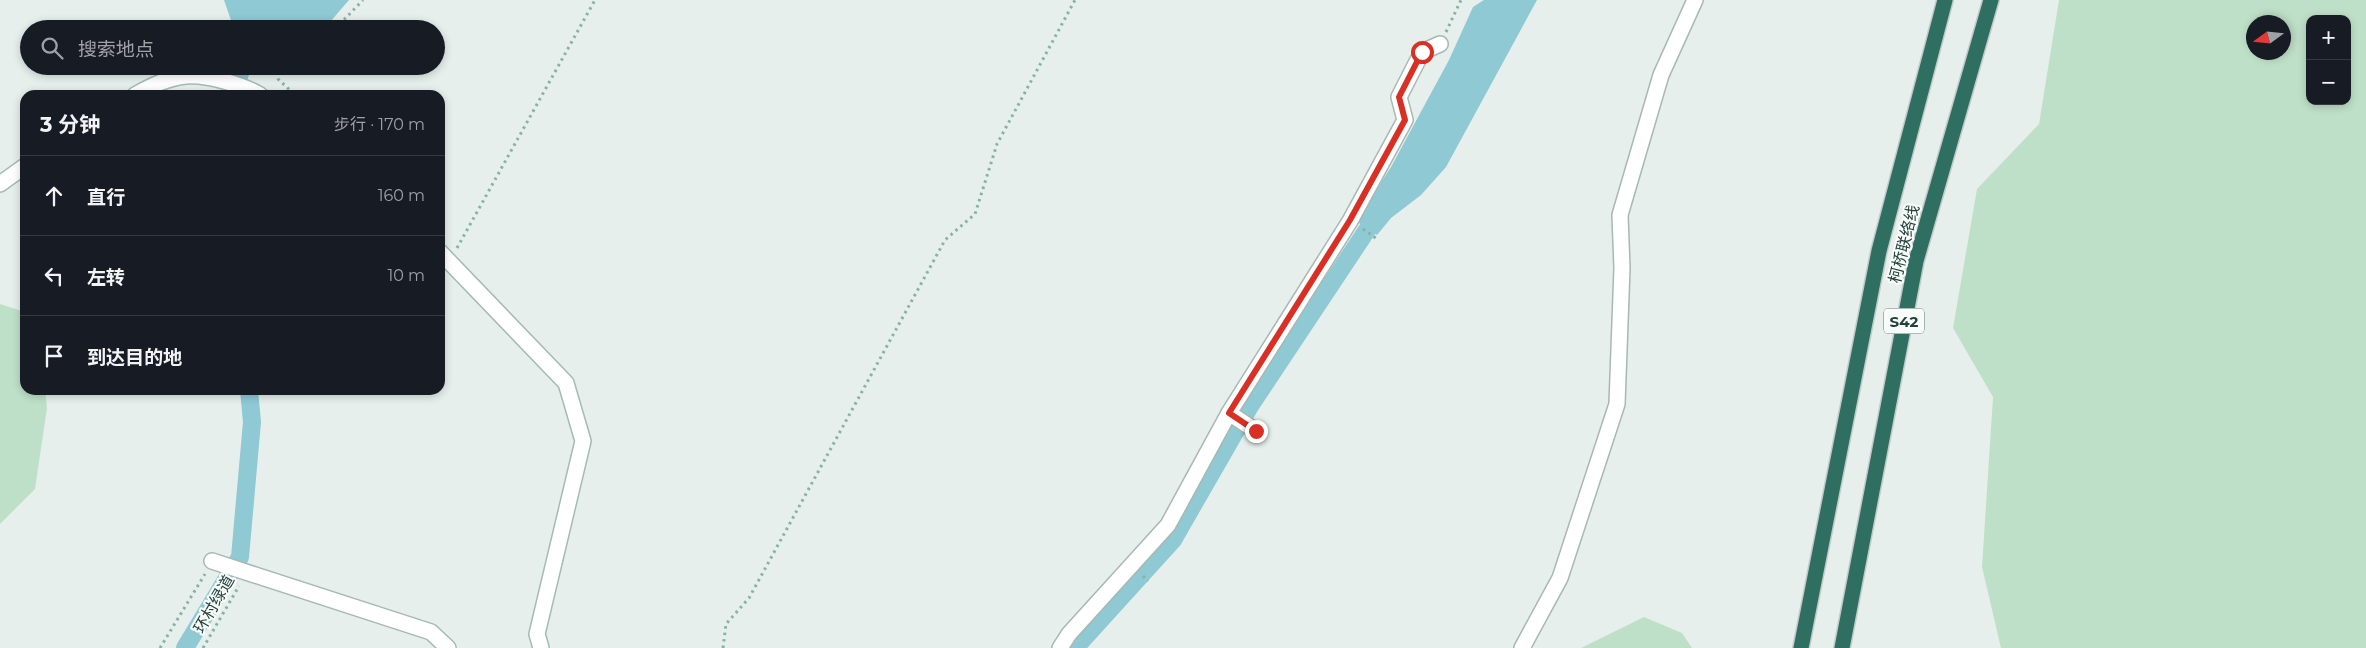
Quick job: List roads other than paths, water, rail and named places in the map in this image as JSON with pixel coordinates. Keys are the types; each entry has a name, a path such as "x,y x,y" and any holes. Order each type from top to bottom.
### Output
{"highway":[{"name":"柯桥联络线","path":"1801,648 1879,251 1945,0"},
{"name":"柯桥联络线","path":"1842,648 1916,261 1991,0"}],"street":[{"path":"1522,648 1560,578 1617,404 1622,268 1620,214 1661,75 1695,0"},
{"path":"1060,648 1069,634 1168,525 1350,220 1405,120 1399,97 1422,52 1440,44"},
{"path":"144,90 155,84 187,76 216,80 249,90"},
{"path":"0,184 20,170"},
{"path":"445,257 566,383 583,440 537,634 541,648"},
{"path":"1232,415 1253,428"},
{"path":"212,561 431,632 448,648"}],"water":[{"path":"224,0 349,0 332,20 231,20"},
{"path":"1484,0 1537,0 1446,167 1421,195 1391,218 1377,235 1356,221 1391,167 1449,60 1473,7"}],"waterway":[{"path":"235,90 240,75"},
{"path":"1075,648 1173,540 1250,406 1381,209"},
{"path":"185,648 240,557 252,422 249,395"}]}
